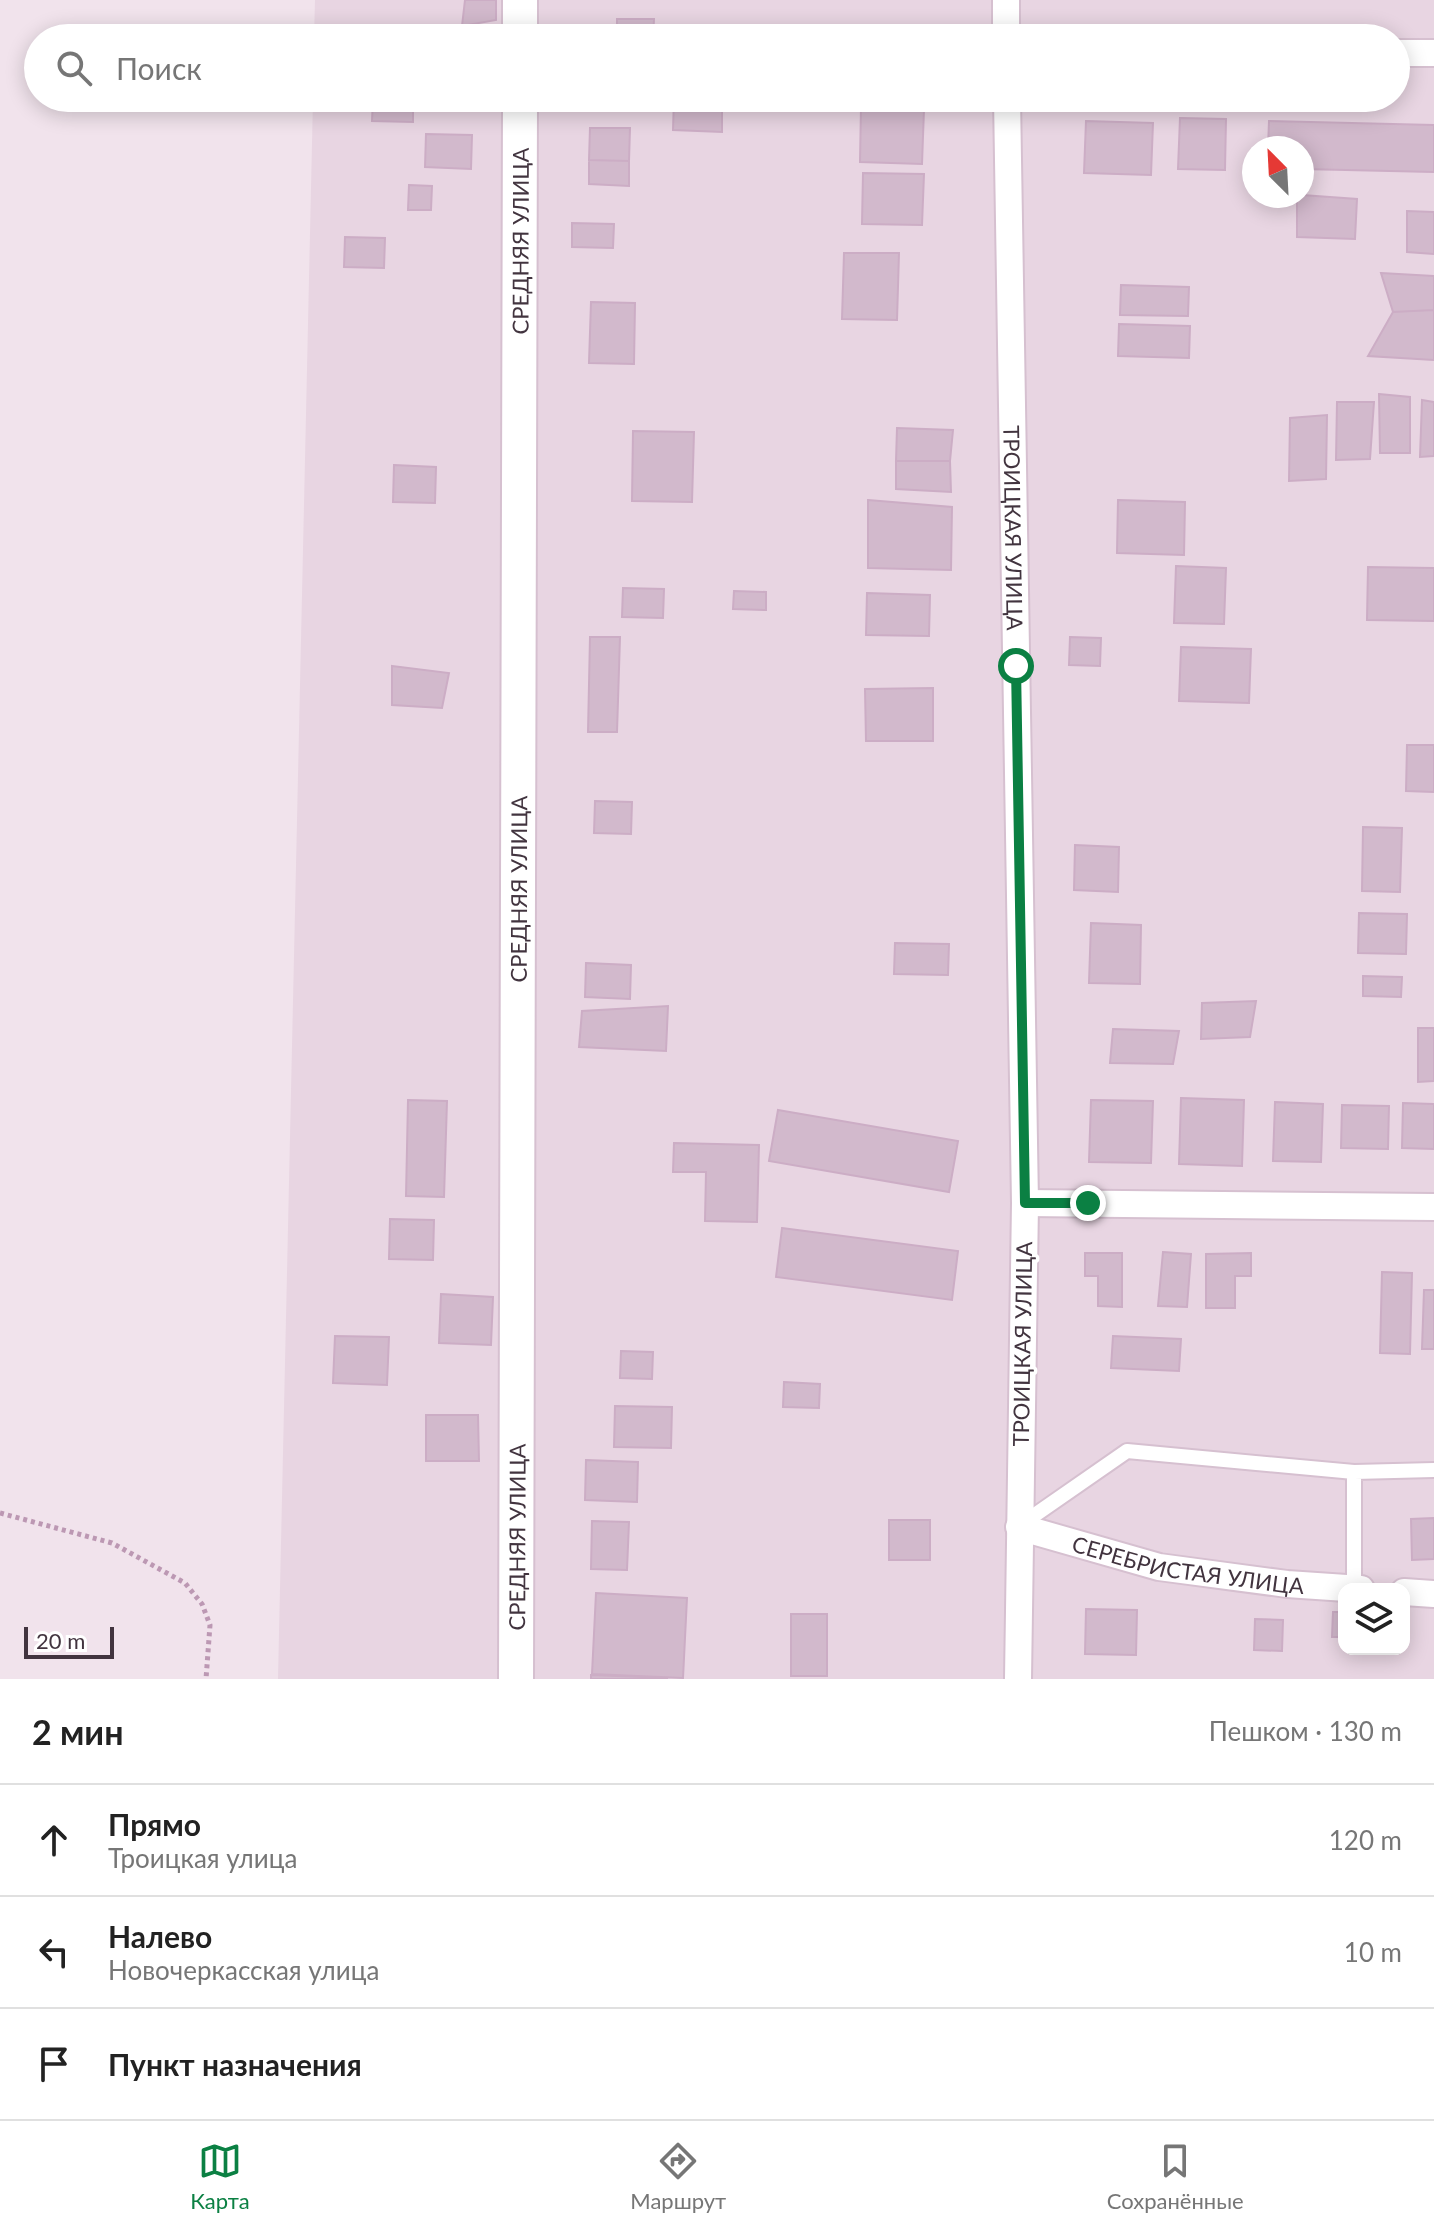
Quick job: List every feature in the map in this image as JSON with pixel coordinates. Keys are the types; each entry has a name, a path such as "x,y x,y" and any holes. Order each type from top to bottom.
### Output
{"street":[{"path":"520,0 520,24"},
{"path":"1006,0 1006,24"},
{"path":"1410,53 1434,53"},
{"name":"СРЕДНЯЯ УЛИЦА","path":"516,1679 520,112"},
{"name":"ТРОИЦКАЯ УЛИЦА","path":"1007,112 1025,1203 1018,1679"},
{"path":"1025,1203 1434,1207"},
{"name":"СЕРЕБРИСТАЯ УЛИЦА","path":"1019,1527 1159,1567 1338,1588"},
{"path":"1410,1592 1434,1594"}],"lane":[{"path":"1019,1527 1127,1451 1354,1472 1434,1470"},
{"path":"1354,1472 1354,1583"}],"path":[{"path":"0,1513 112,1543 185,1583 202,1604 210,1625 206,1679"}],"shaded area":[{"path":"315,0 1434,0 1434,1679 278,1679 313,112 1410,112 1410,24 314,24"}],"building":[{"path":"465,0 496,0 496,20 462,24"},
{"path":"617,19 654,19 654,24 617,24"},
{"path":"372,112 413,112 413,122 372,121"},
{"path":"674,112 722,112 722,132 673,130"},
{"path":"861,112 924,112 922,164 860,162"},
{"path":"1180,118 1226,119 1225,170 1178,169"},
{"path":"1086,121 1153,123 1151,175 1084,173"},
{"path":"1269,121 1434,125 1434,172 1314,169 1314,136 1268,136"},
{"path":"590,128 630,128 629,161 589,160"},
{"path":"426,134 472,135 471,169 425,167"},
{"path":"589,160 629,161 629,186 589,184"},
{"path":"863,173 924,174 922,225 862,224"},
{"path":"409,185 432,186 431,210 408,210"},
{"path":"1314,196 1357,199 1355,239 1297,237 1297,208 1314,208"},
{"path":"1407,211 1434,212 1434,254 1407,252"},
{"path":"572,223 614,224 613,248 572,247"},
{"path":"345,237 385,238 384,268 344,267"},
{"path":"844,253 899,253 897,320 842,319"},
{"path":"1381,273 1434,276 1434,310 1393,312"},
{"path":"1121,285 1189,287 1188,316 1120,315"},
{"path":"591,302 635,303 634,364 589,363"},
{"path":"1434,310 1434,360 1368,356 1393,312"},
{"path":"1119,324 1190,326 1189,358 1118,356"},
{"path":"1379,394 1410,397 1410,453 1380,453"},
{"path":"1422,400 1434,402 1434,456 1420,457"},
{"path":"1337,402 1374,402 1370,459 1336,460"},
{"path":"1327,415 1326,479 1289,481 1290,418"},
{"path":"897,428 953,430 950,461 896,461"},
{"path":"633,431 694,432 692,502 632,501"},
{"path":"896,461 950,461 951,492 896,489"},
{"path":"394,465 436,467 435,503 393,502"},
{"path":"868,500 952,507 951,570 868,568"},
{"path":"1118,500 1185,502 1184,555 1117,553"},
{"path":"1176,566 1226,568 1224,624 1174,623"},
{"path":"1368,567 1434,568 1434,621 1367,620"},
{"path":"623,588 664,589 663,618 622,617"},
{"path":"734,591 766,592 766,610 733,609"},
{"path":"867,593 930,595 929,636 866,635"},
{"path":"590,637 620,637 617,732 588,732"},
{"path":"1070,637 1101,638 1100,666 1069,665"},
{"path":"1181,647 1251,649 1249,703 1179,701"},
{"path":"392,666 449,673 442,708 392,705"},
{"path":"933,688 933,741 866,741 865,689"},
{"path":"1407,745 1434,745 1434,792 1406,791"},
{"path":"595,801 632,802 631,834 594,833"},
{"path":"1363,827 1402,828 1400,892 1362,891"},
{"path":"1075,845 1119,847 1118,892 1074,890"},
{"path":"1359,913 1407,914 1406,954 1358,953"},
{"path":"1091,923 1141,925 1140,984 1089,983"},
{"path":"895,943 949,944 948,975 894,974"},
{"path":"586,963 631,965 630,999 585,997"},
{"path":"1363,976 1402,977 1401,997 1363,996"},
{"path":"1256,1001 1250,1037 1201,1039 1202,1003"},
{"path":"668,1006 666,1051 579,1047 582,1011"},
{"path":"1418,1028 1434,1028 1434,1081 1418,1082"},
{"path":"1113,1029 1179,1031 1173,1064 1110,1063"},
{"path":"1181,1098 1244,1100 1242,1166 1179,1164"},
{"path":"408,1100 447,1101 444,1197 406,1196"},
{"path":"1091,1100 1153,1101 1151,1163 1089,1162"},
{"path":"1275,1102 1323,1104 1321,1162 1273,1161"},
{"path":"1403,1103 1434,1104 1434,1149 1402,1148"},
{"path":"1342,1105 1389,1106 1388,1149 1341,1148"},
{"path":"778,1110 958,1141 949,1192 769,1161"},
{"path":"674,1143 759,1145 757,1222 705,1221 706,1172 673,1172"},
{"path":"390,1219 434,1220 433,1260 389,1259"},
{"path":"782,1228 958,1251 952,1300 776,1277"},
{"path":"1163,1252 1191,1254 1187,1307 1158,1306"},
{"path":"1085,1253 1122,1253 1122,1307 1098,1306 1098,1276 1085,1276"},
{"path":"1251,1253 1251,1276 1235,1276 1235,1308 1206,1308 1206,1254"},
{"path":"1382,1272 1412,1273 1410,1354 1380,1353"},
{"path":"1424,1290 1434,1290 1434,1349 1422,1349"},
{"path":"441,1294 493,1297 491,1345 439,1343"},
{"path":"335,1336 389,1337 387,1385 333,1383"},
{"path":"1113,1336 1181,1339 1179,1371 1111,1368"},
{"path":"621,1351 653,1352 652,1379 620,1378"},
{"path":"784,1382 820,1384 819,1408 783,1407"},
{"path":"615,1406 672,1407 671,1448 614,1447"},
{"path":"426,1415 478,1415 479,1461 426,1461"},
{"path":"586,1460 638,1462 637,1502 585,1500"},
{"path":"1434,1518 1434,1559 1412,1560 1411,1519"},
{"path":"889,1520 930,1520 930,1560 889,1560"},
{"path":"592,1521 629,1522 627,1570 591,1569"},
{"path":"596,1593 687,1598 683,1678 592,1674"},
{"path":"1086,1609 1137,1610 1136,1655 1085,1654"},
{"path":"1333,1612 1338,1612 1338,1637 1332,1637"},
{"path":"791,1614 827,1614 827,1676 791,1676"},
{"path":"1255,1619 1283,1620 1282,1651 1254,1650"},
{"path":"591,1675 668,1678 591,1679"}],"route":[{"path":"1016,666 1025,1203 1088,1203"}]}
